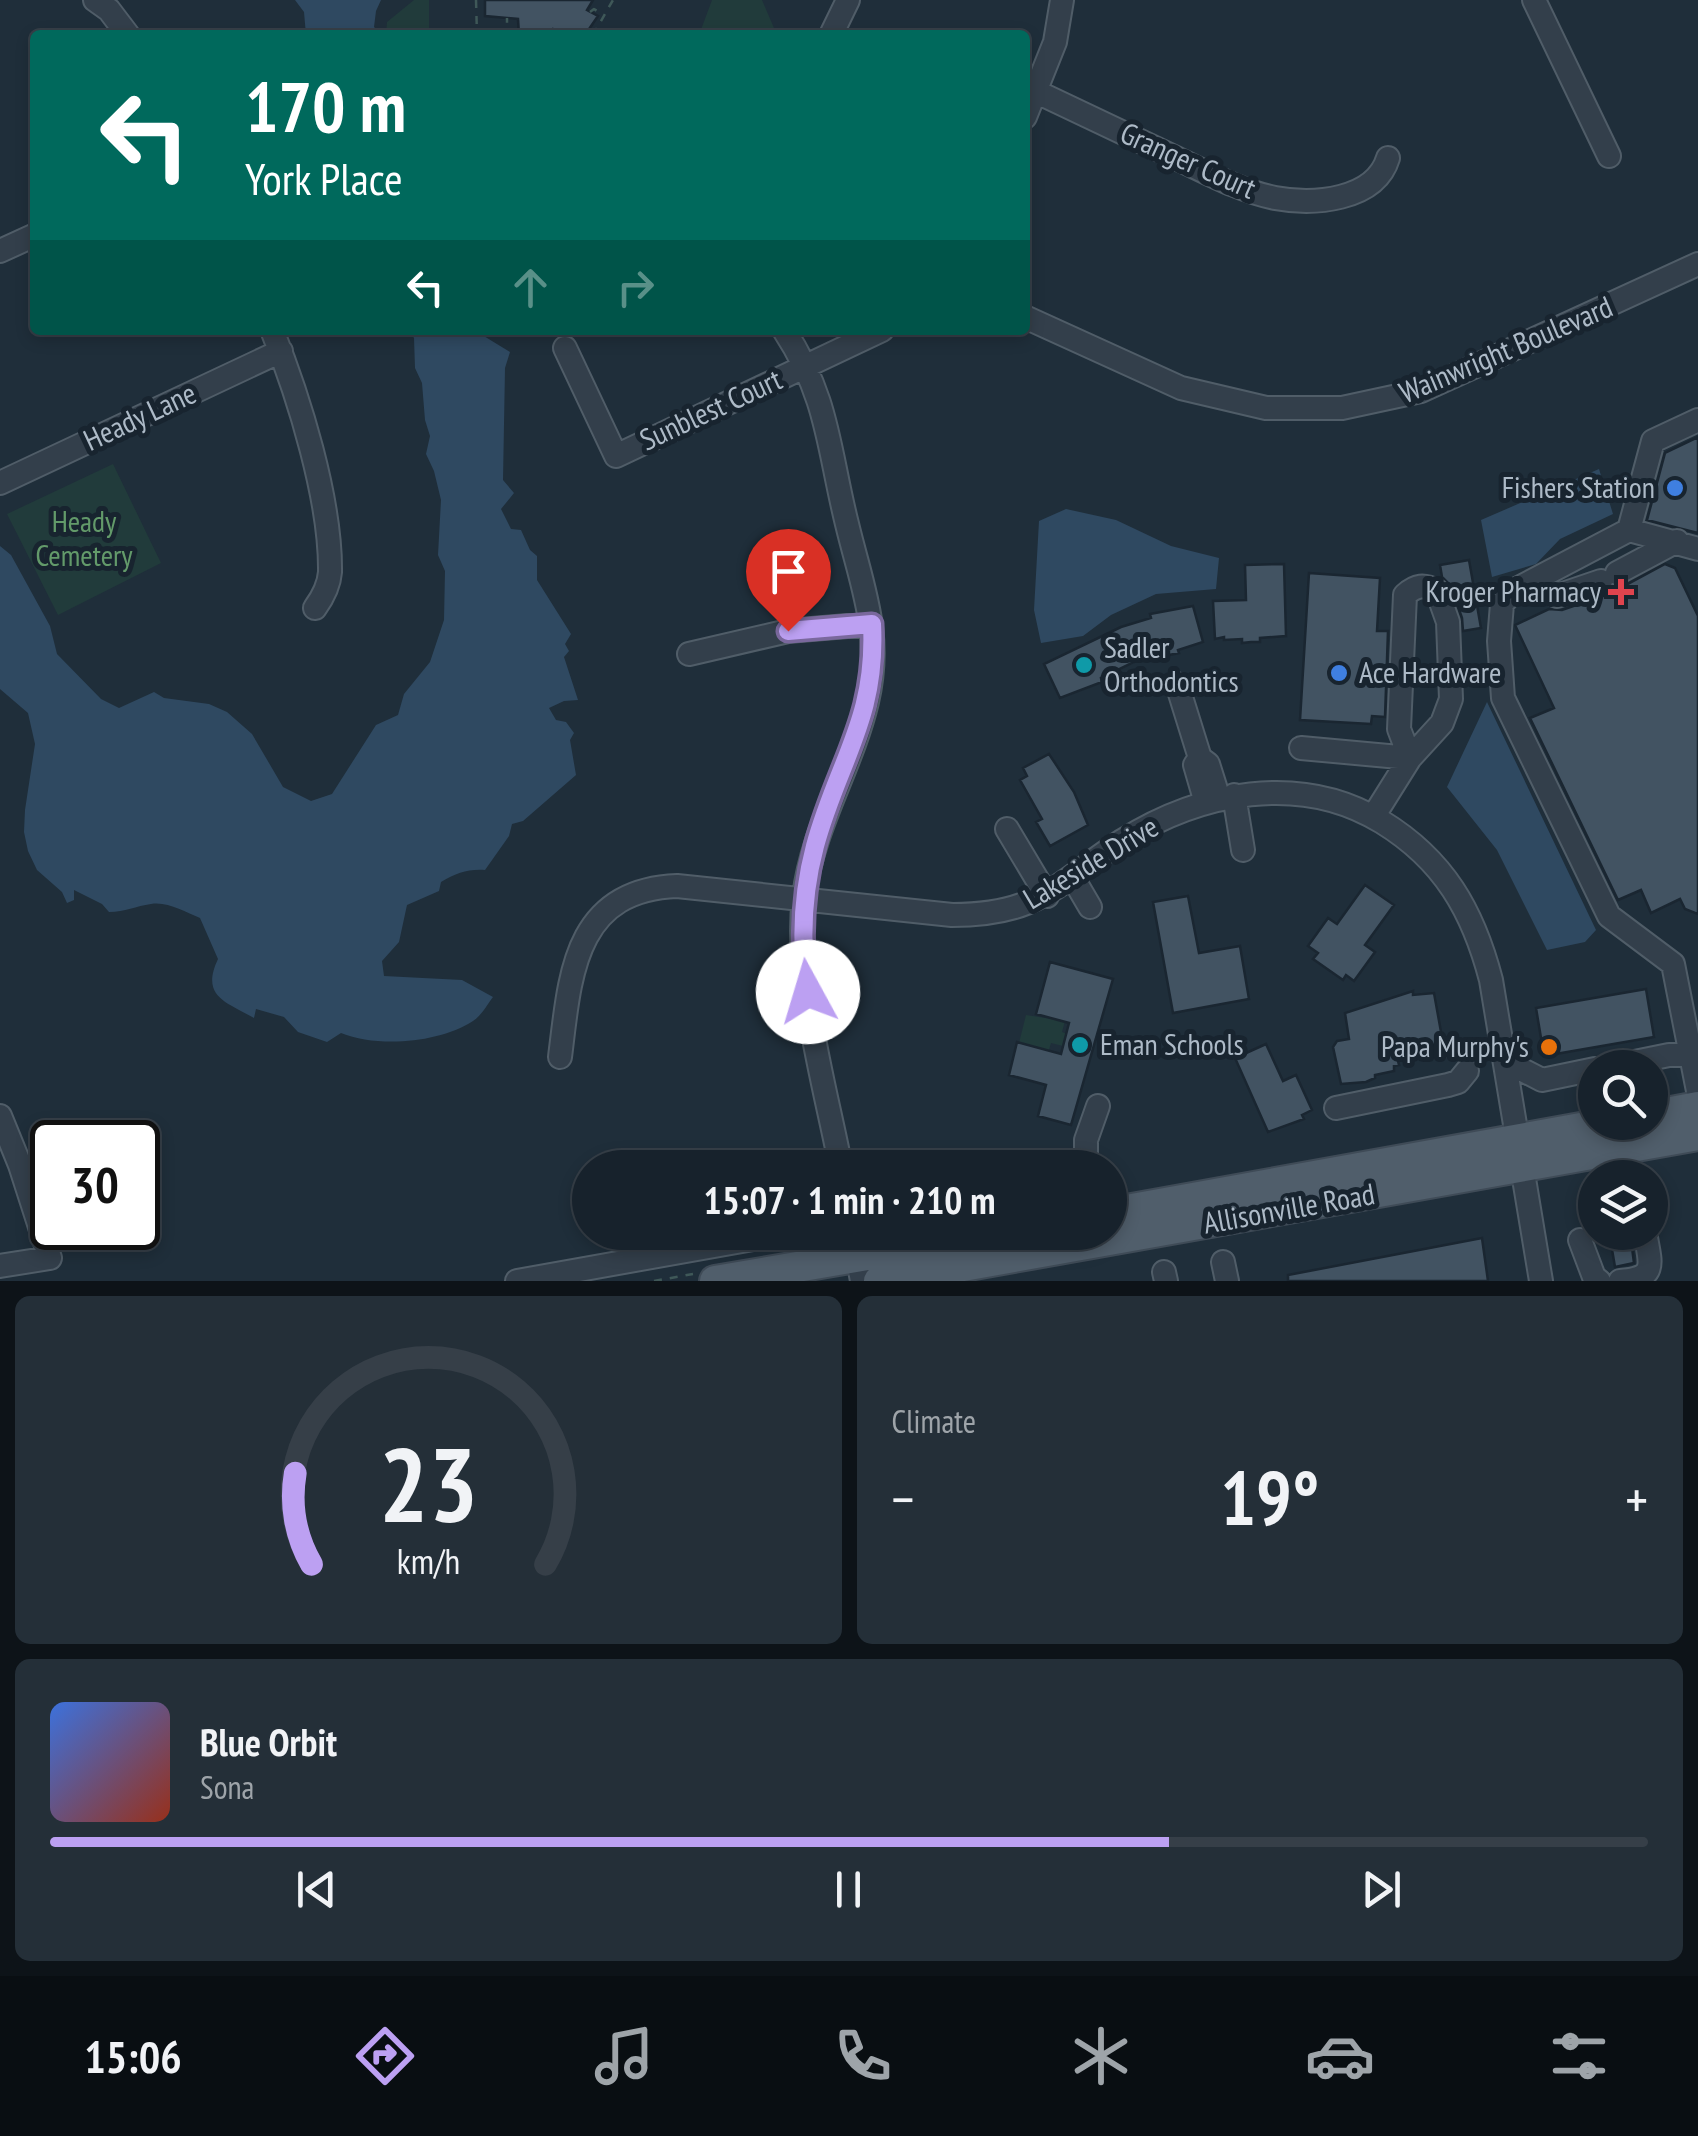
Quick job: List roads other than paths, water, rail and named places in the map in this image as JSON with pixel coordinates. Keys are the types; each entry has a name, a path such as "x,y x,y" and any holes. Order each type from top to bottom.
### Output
{"main road":[{"path":"1668,1113 1698,1107"},
{"name":"Allisonville Road","path":"879,1281 1578,1131"},
{"name":"Allisonville Road","path":"1127,1211 1518,1145 1698,1136"},
{"path":"715,1281 898,1250"}],"street":[{"path":"95,0 109,10 124,30"},
{"path":"833,30 848,0"},
{"path":"1030,107 1055,42 1062,0"},
{"path":"1534,0 1609,156"},
{"name":"Granger Court","path":"1037,92 1226,182 1275,198 1307,200 1349,194 1377,176 1388,158"},
{"path":"0,251 30,237"},
{"name":"Wainwright Boulevard","path":"1030,319 1181,388 1256,406 1321,410 1361,406 1420,392 1698,264"},
{"path":"787,335 806,365 827,422 842,506 867,590 872,624 868,700 820,832 804,897 804,967 838,1150"},
{"path":"806,365 871,335"},
{"path":"276,341 311,450 327,544 328,580 315,608"},
{"name":"Heady Lane","path":"0,482 276,341"},
{"name":"Sunblest Court","path":"565,348 616,456 806,365"},
{"path":"1629,530 1653,441 1698,420"},
{"path":"1688,546 1629,530 1513,592 1502,604 1498,641 1503,698 1609,916 1673,964 1698,1091"},
{"path":"1527,584 1557,596 1688,546"},
{"path":"1373,817 1410,758 1442,723 1451,699 1448,622 1437,592 1427,586 1414,588 1405,596 1399,729 1410,758"},
{"path":"689,654 788,631 872,624"},
{"path":"1177,684 1200,758 1208,764 1243,850"},
{"path":"1301,748 1410,758"},
{"name":"Lakeside Drive","path":"560,1058 576,956 596,921 620,900 646,890 677,886 980,915 1020,907 1047,896 1150,826 1220,799 1269,792 1336,801 1404,835 1430,858 1458,896 1479,935 1491,980 1541,1281"},
{"path":"1007,829 1047,896"},
{"path":"1073,878 1090,907"},
{"path":"1668,1056 1694,1056"},
{"path":"1505,1061 1542,1080 1578,1073"},
{"path":"1336,1108 1448,1085 1458,1082 1467,1071"},
{"path":"1086,1150 1098,1106"},
{"path":"0,1116 50,1258 0,1266"},
{"path":"517,1281 691,1250"},
{"path":"1584,1250 1594,1277 1600,1281"},
{"path":"1620,1281 1639,1280 1647,1274 1651,1266 1648,1250"}],"water":[{"path":"295,0 381,0 376,11 377,30 306,30 304,12"},
{"path":"412,335 482,335 510,352 505,368 503,480 514,493 501,509 511,529 521,530 537,556 537,580 571,634 565,644 569,651 564,657 578,700 549,708 556,720 566,722 574,733 570,740 576,775 523,821 512,824 509,836 485,870 452,876 441,882 439,891 407,905 399,942 382,961 384,976 462,980 493,997 479,1016 459,1028 426,1038 372,1041 341,1033 327,1042 298,1032 284,1017 256,1009 254,1018 219,997 212,982 218,959 200,918 157,903 109,912 102,904 74,890 74,900 67,903 62,892 37,870 24,832 35,744 28,713 0,689 0,546 11,555 50,626 57,654 101,699 119,708 154,692 164,698 209,704 227,712 252,734 283,787 311,801 332,794 376,725 398,715 404,694 430,662 444,620 445,571 438,555 441,500 426,454 430,436 422,383 415,368"},
{"path":"1599,469 1613,514 1560,539 1536,564 1492,577 1481,520"},
{"path":"1066,509 1116,520 1171,546 1219,558 1216,589 1156,594 1111,615 1083,636 1041,643 1034,610 1039,521"},
{"path":"1487,702 1596,930 1585,942 1547,950 1497,850 1447,787"}],"place":[{"name":"Fishers Station","path":"1675,488"},
{"name":"Kroger Pharmacy","path":"1621,592"},
{"name":"Sadler Orthodontics","path":"1084,665"},
{"name":"Ace Hardware","path":"1339,673"},
{"name":"Eman Schools","path":"1080,1045"},
{"name":"Papa Murphy's","path":"1549,1047"}],"park label":[{"name":"Heady Cemetery","path":"84,539"}]}
